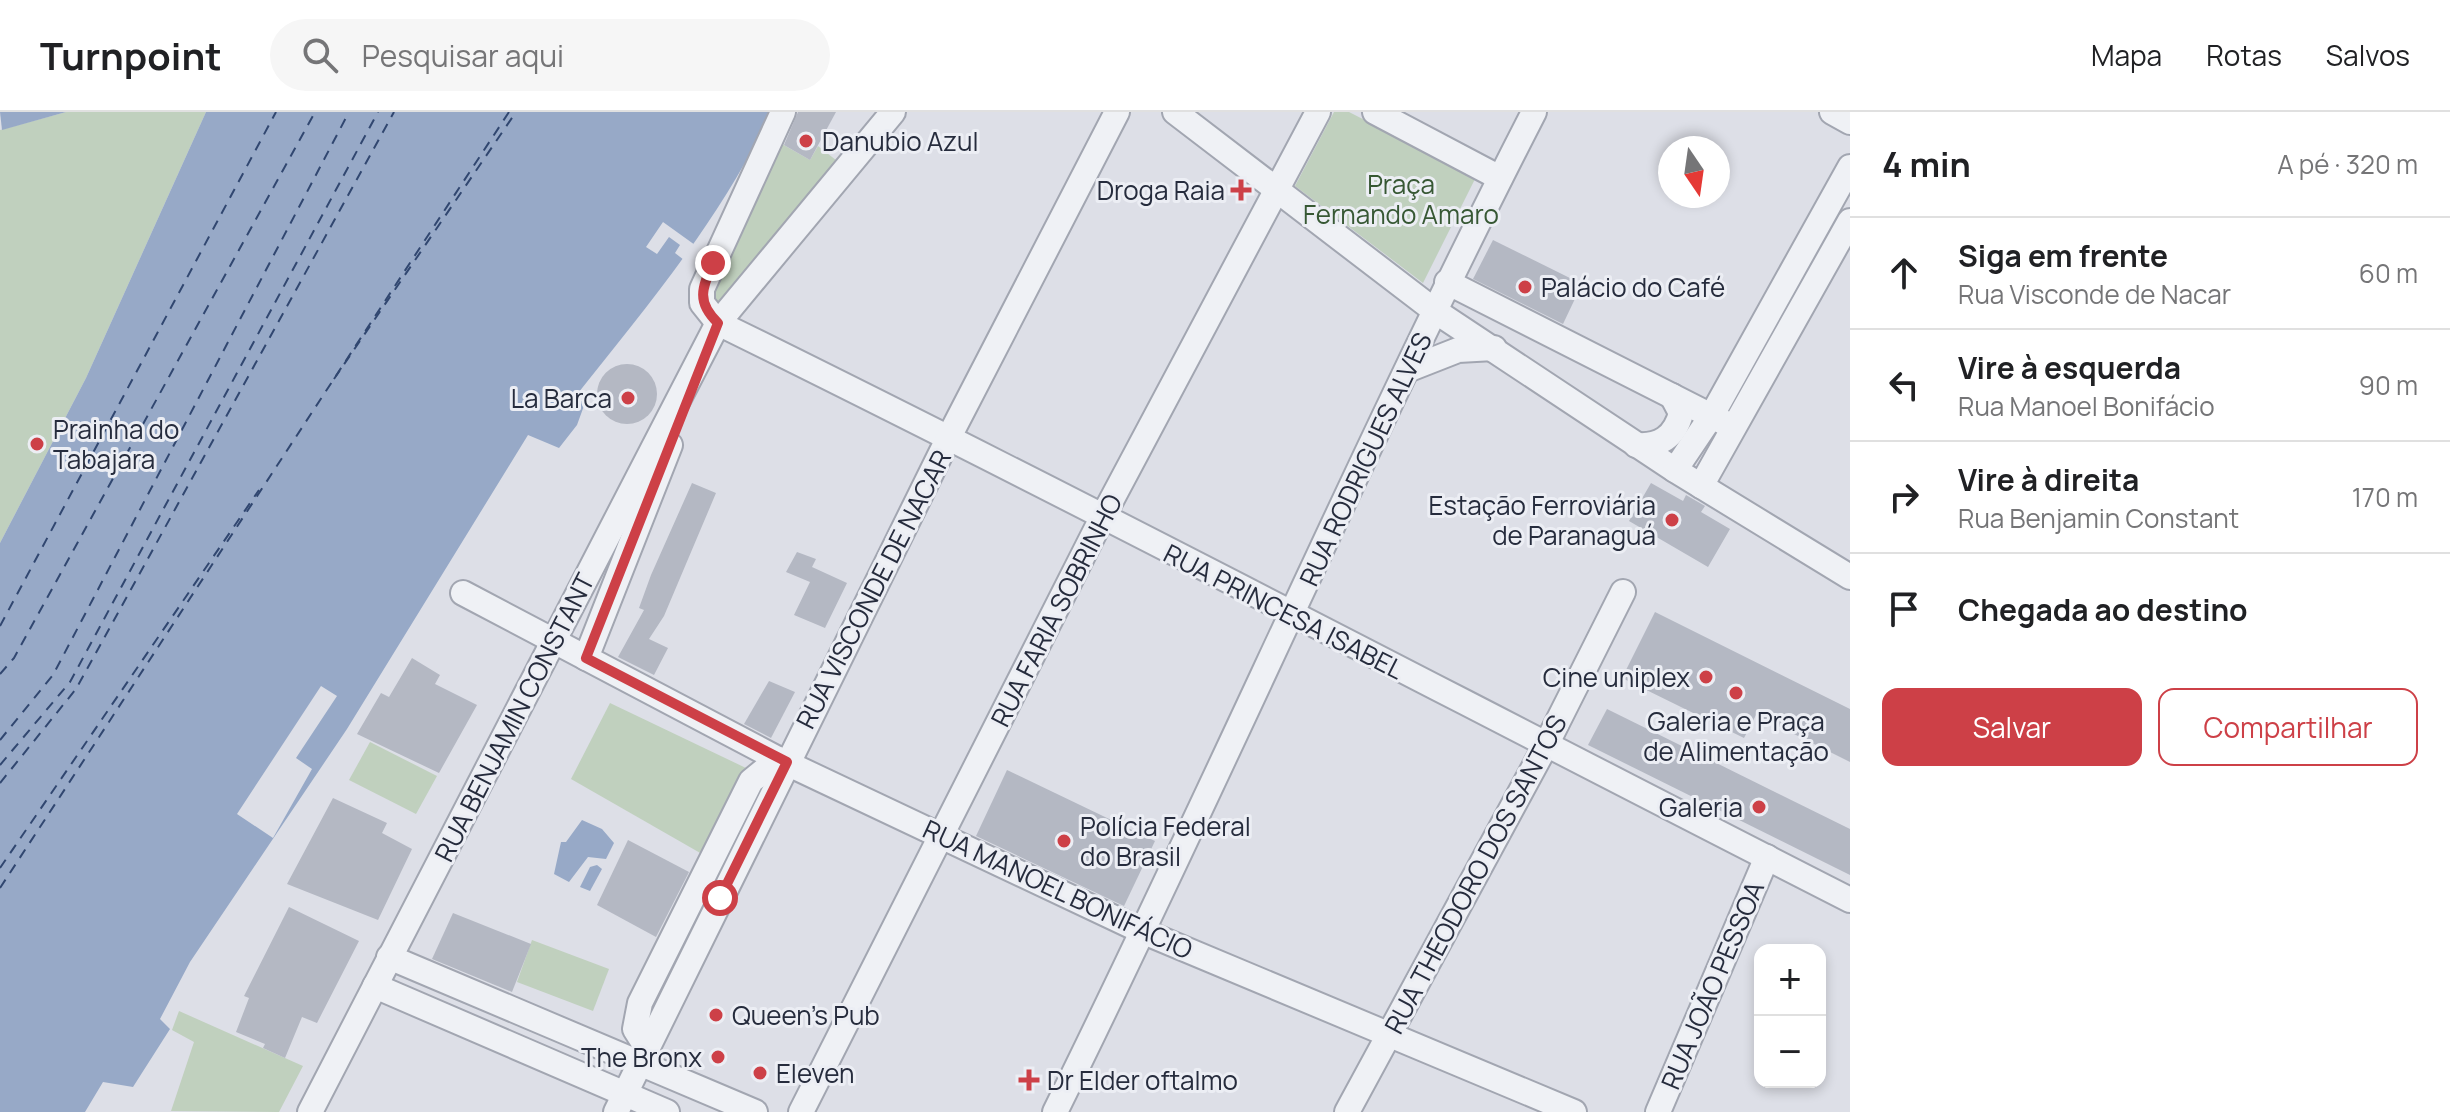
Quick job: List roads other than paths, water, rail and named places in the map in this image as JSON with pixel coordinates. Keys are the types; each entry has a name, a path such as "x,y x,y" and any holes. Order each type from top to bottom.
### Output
{"street":[{"path":"783,112 702,289 705,309 718,323 893,112"},
{"name":"RUA VISCONDE DE NACAR","path":"782,760 1117,112"},
{"path":"1175,112 1435,311 1675,470 1850,577"},
{"name":"RUA FARIA SOBRINHO","path":"801,1112 1103,516 1318,112"},
{"path":"1375,112 1405,119 1500,178"},
{"name":"RUA RODRIGUES ALVES","path":"1055,1112 1144,932 1447,282 1534,112"},
{"path":"1832,112 1850,122"},
{"path":"1701,486 1723,421 1850,167"},
{"path":"1675,470 1723,421 1850,221"},
{"path":"1447,282 1723,421"},
{"name":"RUA PRINCESA ISABEL","path":"718,323 949,437 1292,617 1850,900"},
{"name":"RUA BENJAMIN CONSTANT","path":"310,1112 718,323"},
{"name":"RUA BENJAMIN CONSTANT","path":"586,658 718,323"},
{"path":"1407,370 1458,350 1494,348"},
{"path":"1636,445 1656,445 1664,441 1681,413 1672,396"},
{"name":"RUA THEODORO DOS SANTOS","path":"1347,1112 1546,745 1623,592"},
{"name":"RUA MANOEL BONIFÁCIO","path":"463,593 782,760 1144,932 1574,1112"},
{"path":"620,1103 643,1056 635,1029 640,1003 751,781 782,760"},
{"name":"RUA JOÃO PESSOA","path":"1658,1112 1767,857"},
{"path":"389,957 643,1056 755,1112"},
{"path":"375,986 620,1103 667,1112"}],"water":[{"path":"0,112 66,112 2,130"},
{"path":"206,112 771,112 730,188 682,260 575,397 585,403 577,425 559,448 528,435 347,729 190,962 160,1019 170,1029 133,1087 103,1082 85,1112 0,1112 0,543 86,378"},
{"path":"582,820 602,829 614,843 606,859 588,857 569,882 554,874 561,842 566,842"},
{"path":"597,865 602,869 590,891 580,887 590,867"}],"place":[{"name":"Danubio Azul","path":"806,141"},
{"name":"Droga Raia","path":"1241,190"},
{"name":"Palácio do Café","path":"1525,287"},
{"name":"La Barca","path":"628,398"},
{"name":"Prainha do Tabajara","path":"37,444"},
{"name":"Estação Ferroviária de Paranaguá","path":"1672,520"},
{"name":"Cine uniplex","path":"1706,677"},
{"name":"Galeria e Praça de Alimentação","path":"1736,693"},
{"name":"Galeria","path":"1759,807"},
{"name":"Polícia Federal do Brasil","path":"1064,841"},
{"name":"Queen's Pub","path":"716,1015"},
{"name":"The Bronx","path":"718,1057"},
{"name":"Eleven","path":"760,1073"},
{"name":"Dr Elder oftalmo","path":"1029,1080"}],"park label":[{"name":"Praça Fernando Amaro","path":"1401,199"}]}
